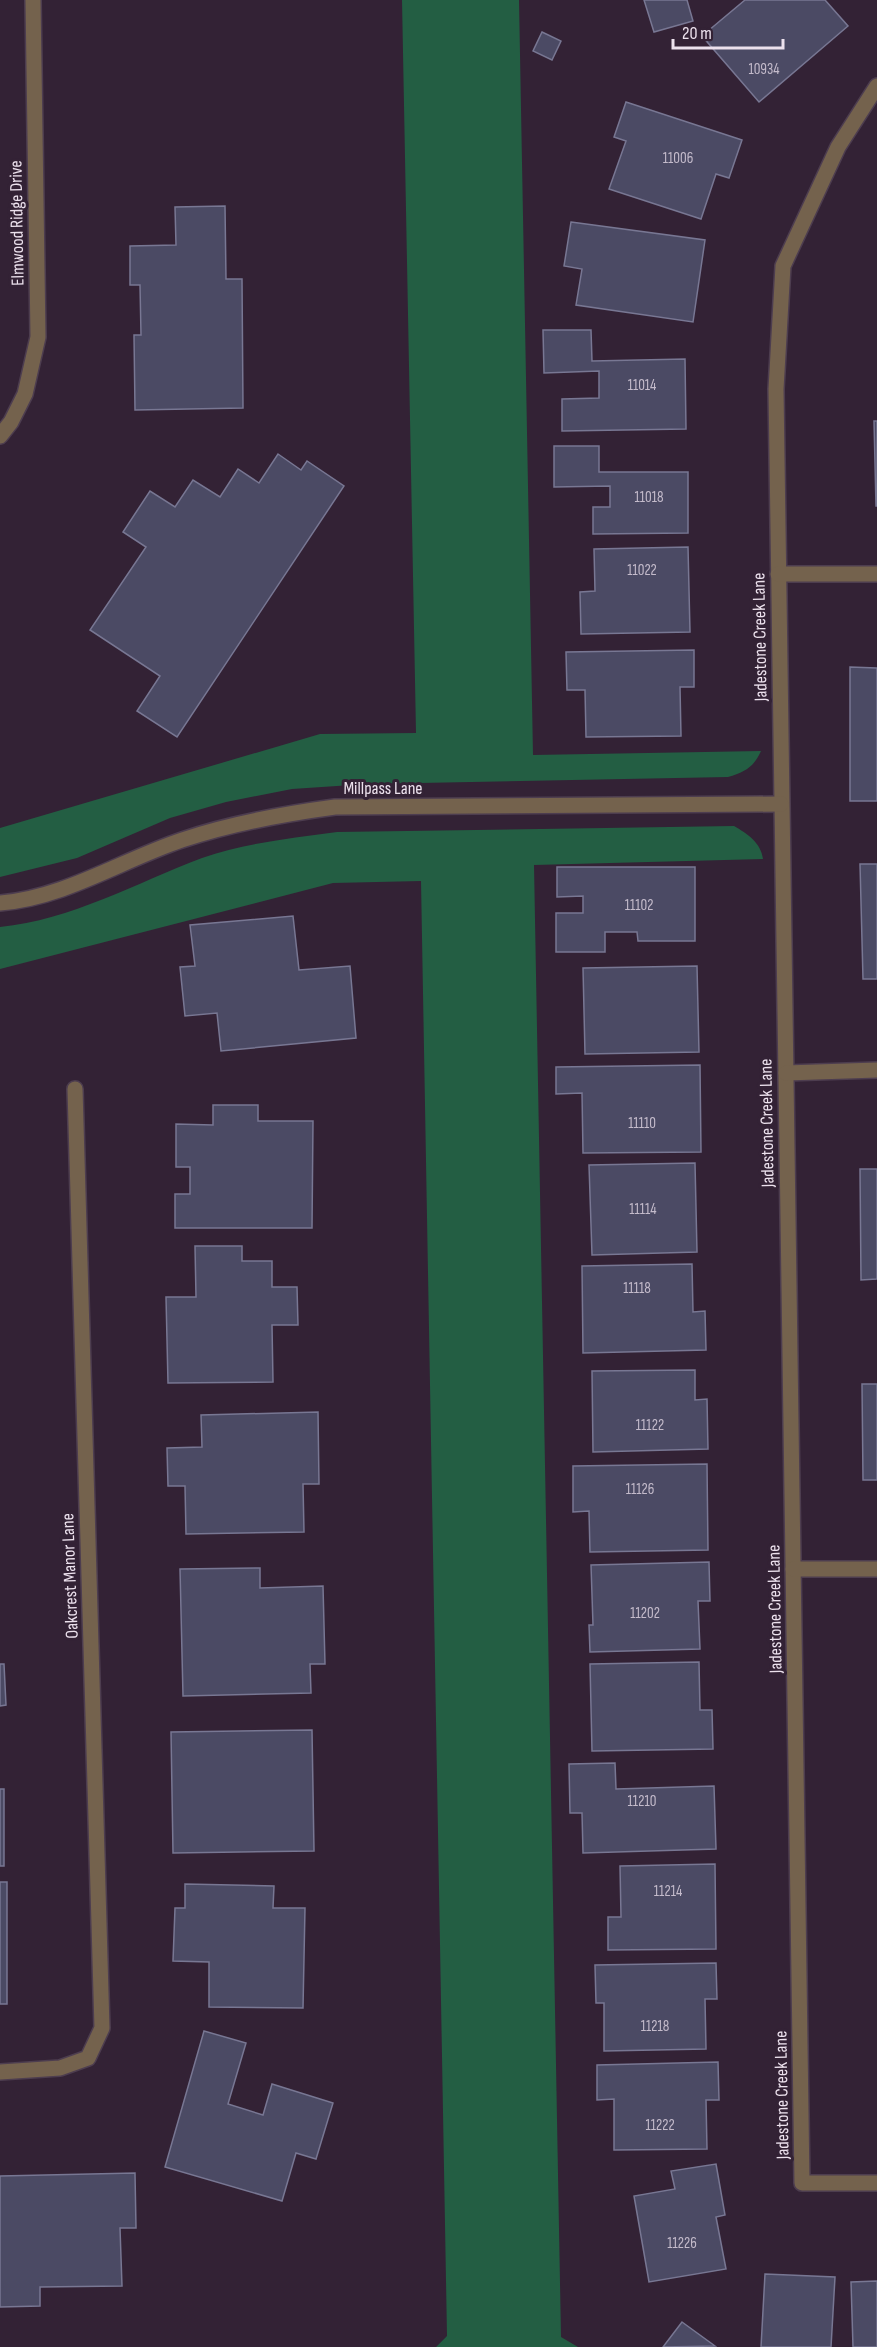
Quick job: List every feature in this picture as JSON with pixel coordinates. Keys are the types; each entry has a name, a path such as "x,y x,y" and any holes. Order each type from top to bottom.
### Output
{"street":[{"name":"Elmwood Ridge Drive","path":"0,436 11,422 25,394 38,337 33,0"},
{"name":"Jadestone Creek Lane","path":"877,86 838,147 783,266 776,389 802,2184 877,2182"},
{"path":"778,574 877,574"},
{"name":"Millpass Lane","path":"0,903 71,885 181,840 264,816 323,809 781,804"},
{"path":"786,1072 877,1070"},
{"name":"Oakcrest Manor Lane","path":"0,2072 60,2068 88,2058 102,2028 75,1089"},
{"path":"794,1569 877,1569"}],"green space":[{"path":"402,0 519,0 533,755 761,751 748,768 728,777 367,784 292,789 226,802 170,818 77,858 0,877 0,828 320,734 416,733"},
{"path":"734,826 757,844 763,859 534,865 561,2337 578,2347 436,2347 447,2336 421,881 333,883 0,969 0,927 52,917 78,909 218,853 303,836 337,832"}],"building":[{"path":"644,0 687,0 693,21 654,32"},
{"path":"745,0 825,0 848,26 759,102 702,36"},
{"path":"542,32 561,41 552,60 533,51"},
{"path":"626,102 742,140 729,178 716,174 701,219 609,189 626,141 614,137"},
{"path":"225,206 226,279 242,279 243,408 135,410 134,335 141,335 140,285 130,285 130,246 176,245 175,207"},
{"path":"571,222 705,240 693,322 576,305 582,269 564,266"},
{"path":"543,330 591,330 592,361 685,359 686,429 562,431 562,399 599,398 599,371 544,373"},
{"path":"874,421 877,421 877,506 876,506"},
{"path":"554,446 599,446 599,472 688,472 688,533 593,534 593,507 610,507 610,486 554,487"},
{"path":"278,454 301,470 307,461 344,486 177,737 137,711 160,676 90,630 146,547 123,532 150,491 175,507 193,480 220,497 238,469 259,483"},
{"path":"688,547 690,632 581,634 580,592 595,591 594,549"},
{"path":"694,650 694,687 680,687 681,736 586,737 585,690 567,690 566,652"},
{"path":"850,667 877,668 877,801 850,801"},
{"path":"860,864 877,864 877,979 863,979"},
{"path":"557,867 695,867 695,941 638,941 637,932 605,932 605,952 556,952 556,913 583,913 583,896 557,897"},
{"path":"293,916 299,970 350,966 356,1038 221,1051 217,1013 185,1016 180,967 195,966 190,925"},
{"path":"697,966 699,1052 585,1054 583,968"},
{"path":"700,1065 701,1152 583,1153 582,1093 556,1094 556,1067"},
{"path":"213,1105 258,1105 258,1121 313,1121 312,1228 175,1228 175,1194 190,1194 190,1167 176,1167 176,1124 213,1125"},
{"path":"695,1163 697,1252 592,1255 589,1165"},
{"path":"860,1169 877,1169 877,1279 861,1280"},
{"path":"195,1246 242,1246 242,1261 272,1261 272,1287 297,1287 298,1325 272,1325 273,1382 168,1383 166,1297 196,1297"},
{"path":"692,1264 693,1312 705,1311 706,1350 583,1353 582,1266"},
{"path":"695,1370 695,1400 707,1399 708,1449 593,1452 592,1371"},
{"path":"862,1384 877,1384 877,1480 863,1480"},
{"path":"318,1412 319,1484 303,1484 304,1532 186,1534 185,1486 168,1486 167,1448 202,1447 201,1415"},
{"path":"707,1464 708,1550 590,1552 589,1511 573,1512 573,1466"},
{"path":"709,1562 710,1601 698,1601 700,1649 590,1652 589,1625 593,1625 591,1565"},
{"path":"260,1568 260,1588 323,1586 325,1664 310,1664 311,1693 183,1696 180,1569"},
{"path":"699,1662 700,1710 712,1710 713,1749 592,1751 590,1664"},
{"path":"0,1664 4,1664 6,1705 0,1706"},
{"path":"312,1730 314,1851 173,1853 171,1732"},
{"path":"615,1763 616,1789 714,1786 716,1849 583,1853 582,1813 570,1813 569,1764"},
{"path":"0,1789 4,1789 4,1866 0,1866"},
{"path":"715,1864 716,1949 608,1950 608,1917 621,1917 620,1866"},
{"path":"0,1882 7,1882 7,2004 0,2004"},
{"path":"185,1884 274,1886 273,1908 305,1908 303,2008 209,2007 209,1962 173,1961 175,1908 185,1908"},
{"path":"716,1963 717,1999 705,1999 706,2049 604,2051 604,2003 596,2003 595,1965"},
{"path":"204,2031 246,2043 228,2104 263,2115 272,2084 333,2103 316,2159 296,2153 282,2201 165,2167"},
{"path":"718,2062 719,2100 706,2100 707,2149 614,2150 614,2099 597,2100 597,2065"},
{"path":"716,2164 725,2215 716,2217 726,2269 649,2282 634,2196 675,2189 671,2171"},
{"path":"135,2173 136,2228 120,2228 122,2286 40,2287 40,2306 0,2307 0,2176"},
{"path":"765,2274 835,2277 831,2347 761,2347"},
{"path":"877,2281 877,2347 853,2347 851,2282"},
{"path":"682,2322 715,2346 663,2347"}]}
